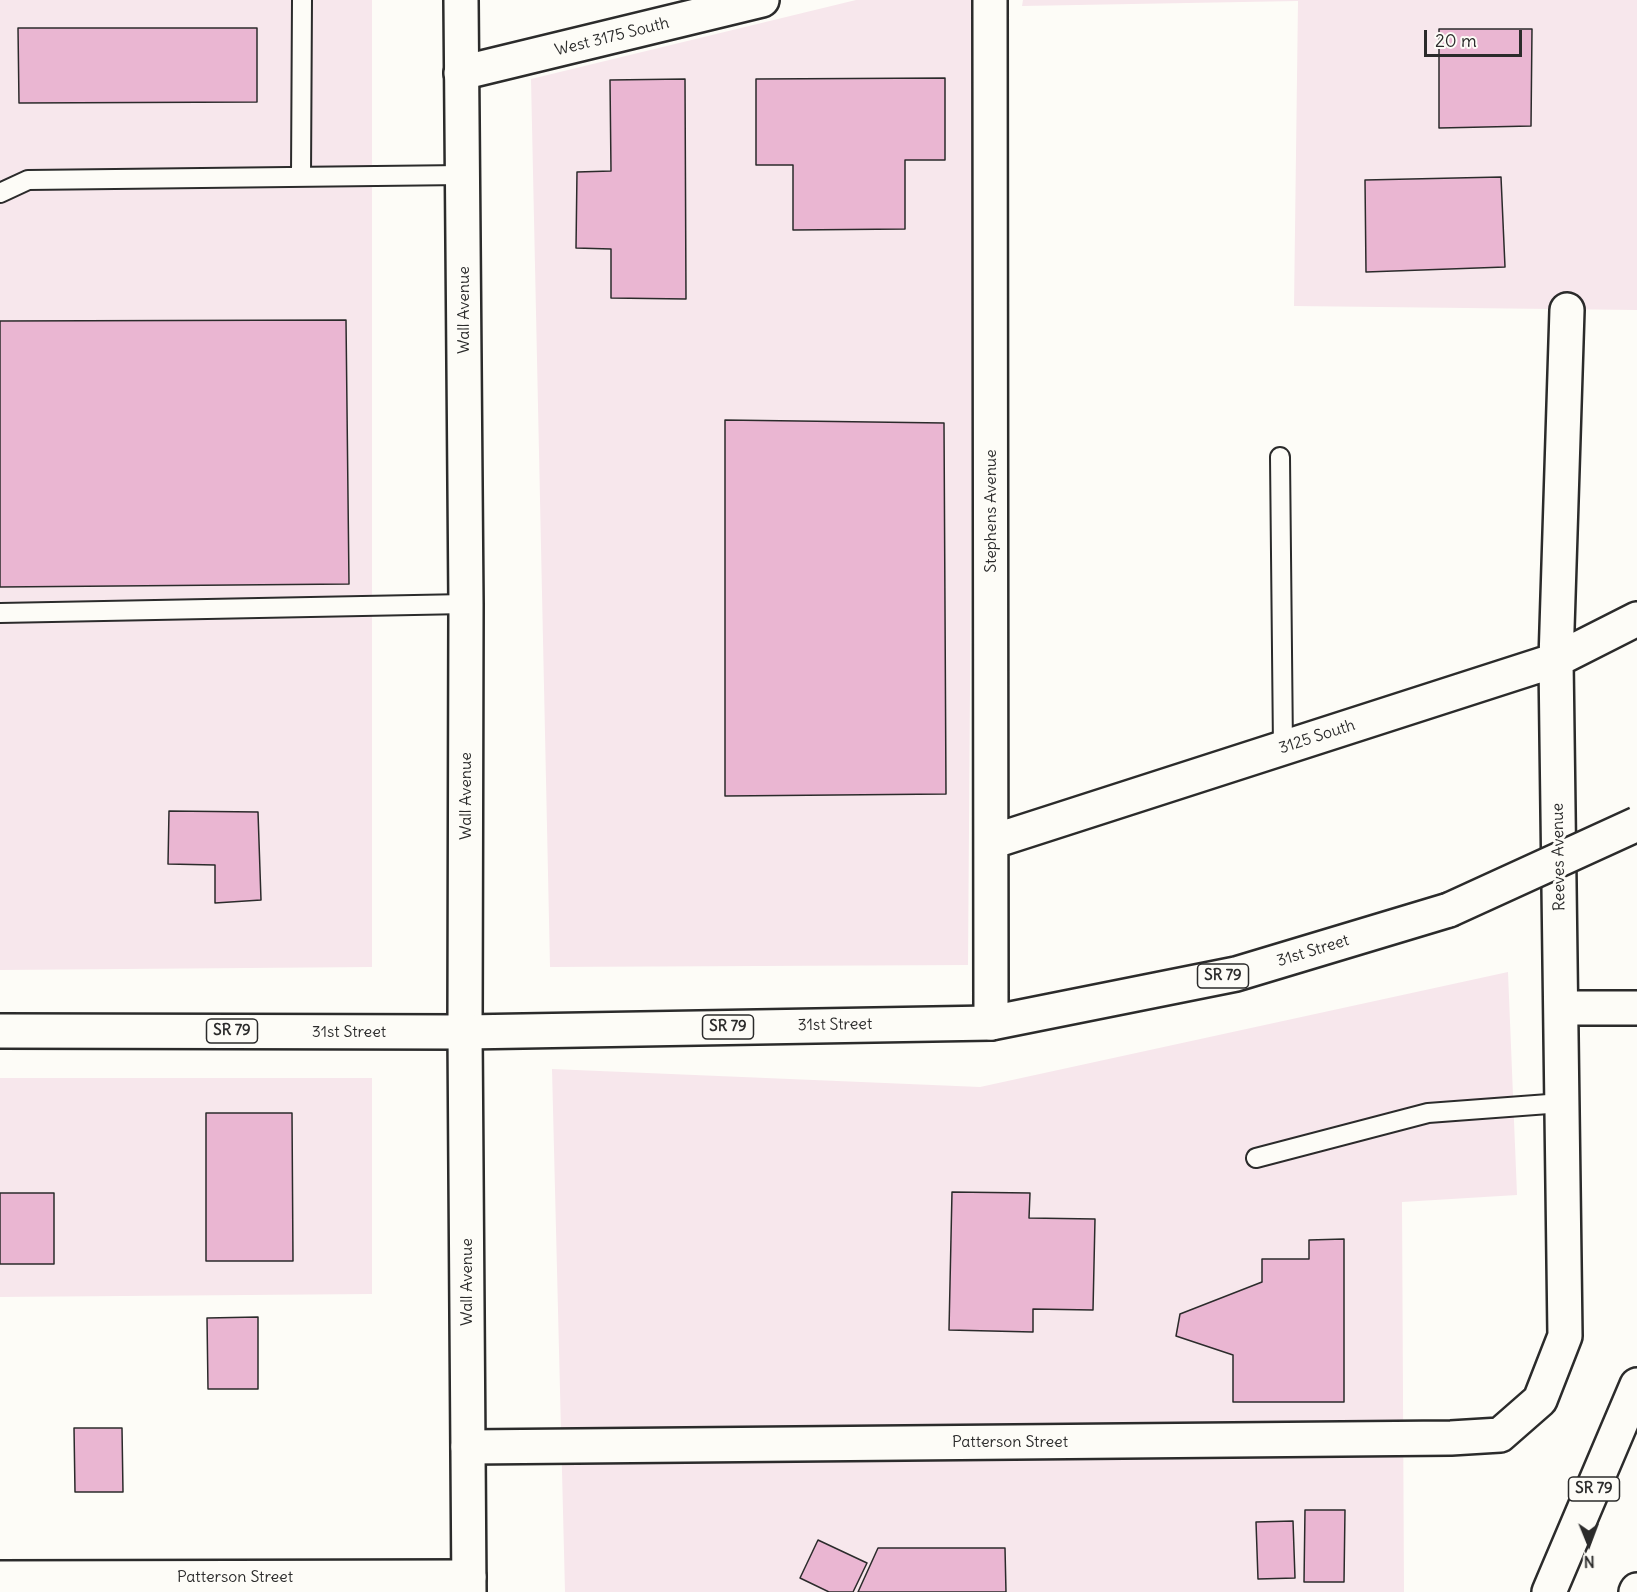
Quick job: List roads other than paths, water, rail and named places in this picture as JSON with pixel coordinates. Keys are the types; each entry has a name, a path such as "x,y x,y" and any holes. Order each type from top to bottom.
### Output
{"street":[{"name":"Wall Avenue","path":"461,0 466,604 465,1032 469,1584"},
{"name":"West 3175 South","path":"461,73 762,0"},
{"name":"Stephens Avenue","path":"990,0 991,1023"},
{"name":"Reeves Avenue","path":"1540,1400 1565,1336 1556,660 1567,310"},
{"name":"3125 South","path":"991,842 1556,660 1637,619"},
{"name":"31st Street","path":"0,1031 465,1032 991,1023 1236,974 1449,910 1637,824"},
{"path":"1561,1008 1637,1008"},
{"name":"SR 79","path":"1549,1592 1637,1385"},
{"name":"Patterson Street","path":"468,1447 1450,1438 1500,1435 1540,1400"},
{"name":"Patterson Street","path":"0,1578 469,1584"}],"lane":[{"path":"301,177 302,0"},
{"path":"0,193 28,180 463,175"},
{"path":"1280,457 1283,748"},
{"path":"0,613 466,604"},
{"path":"1256,1158 1428,1113 1562,1103"}]}
